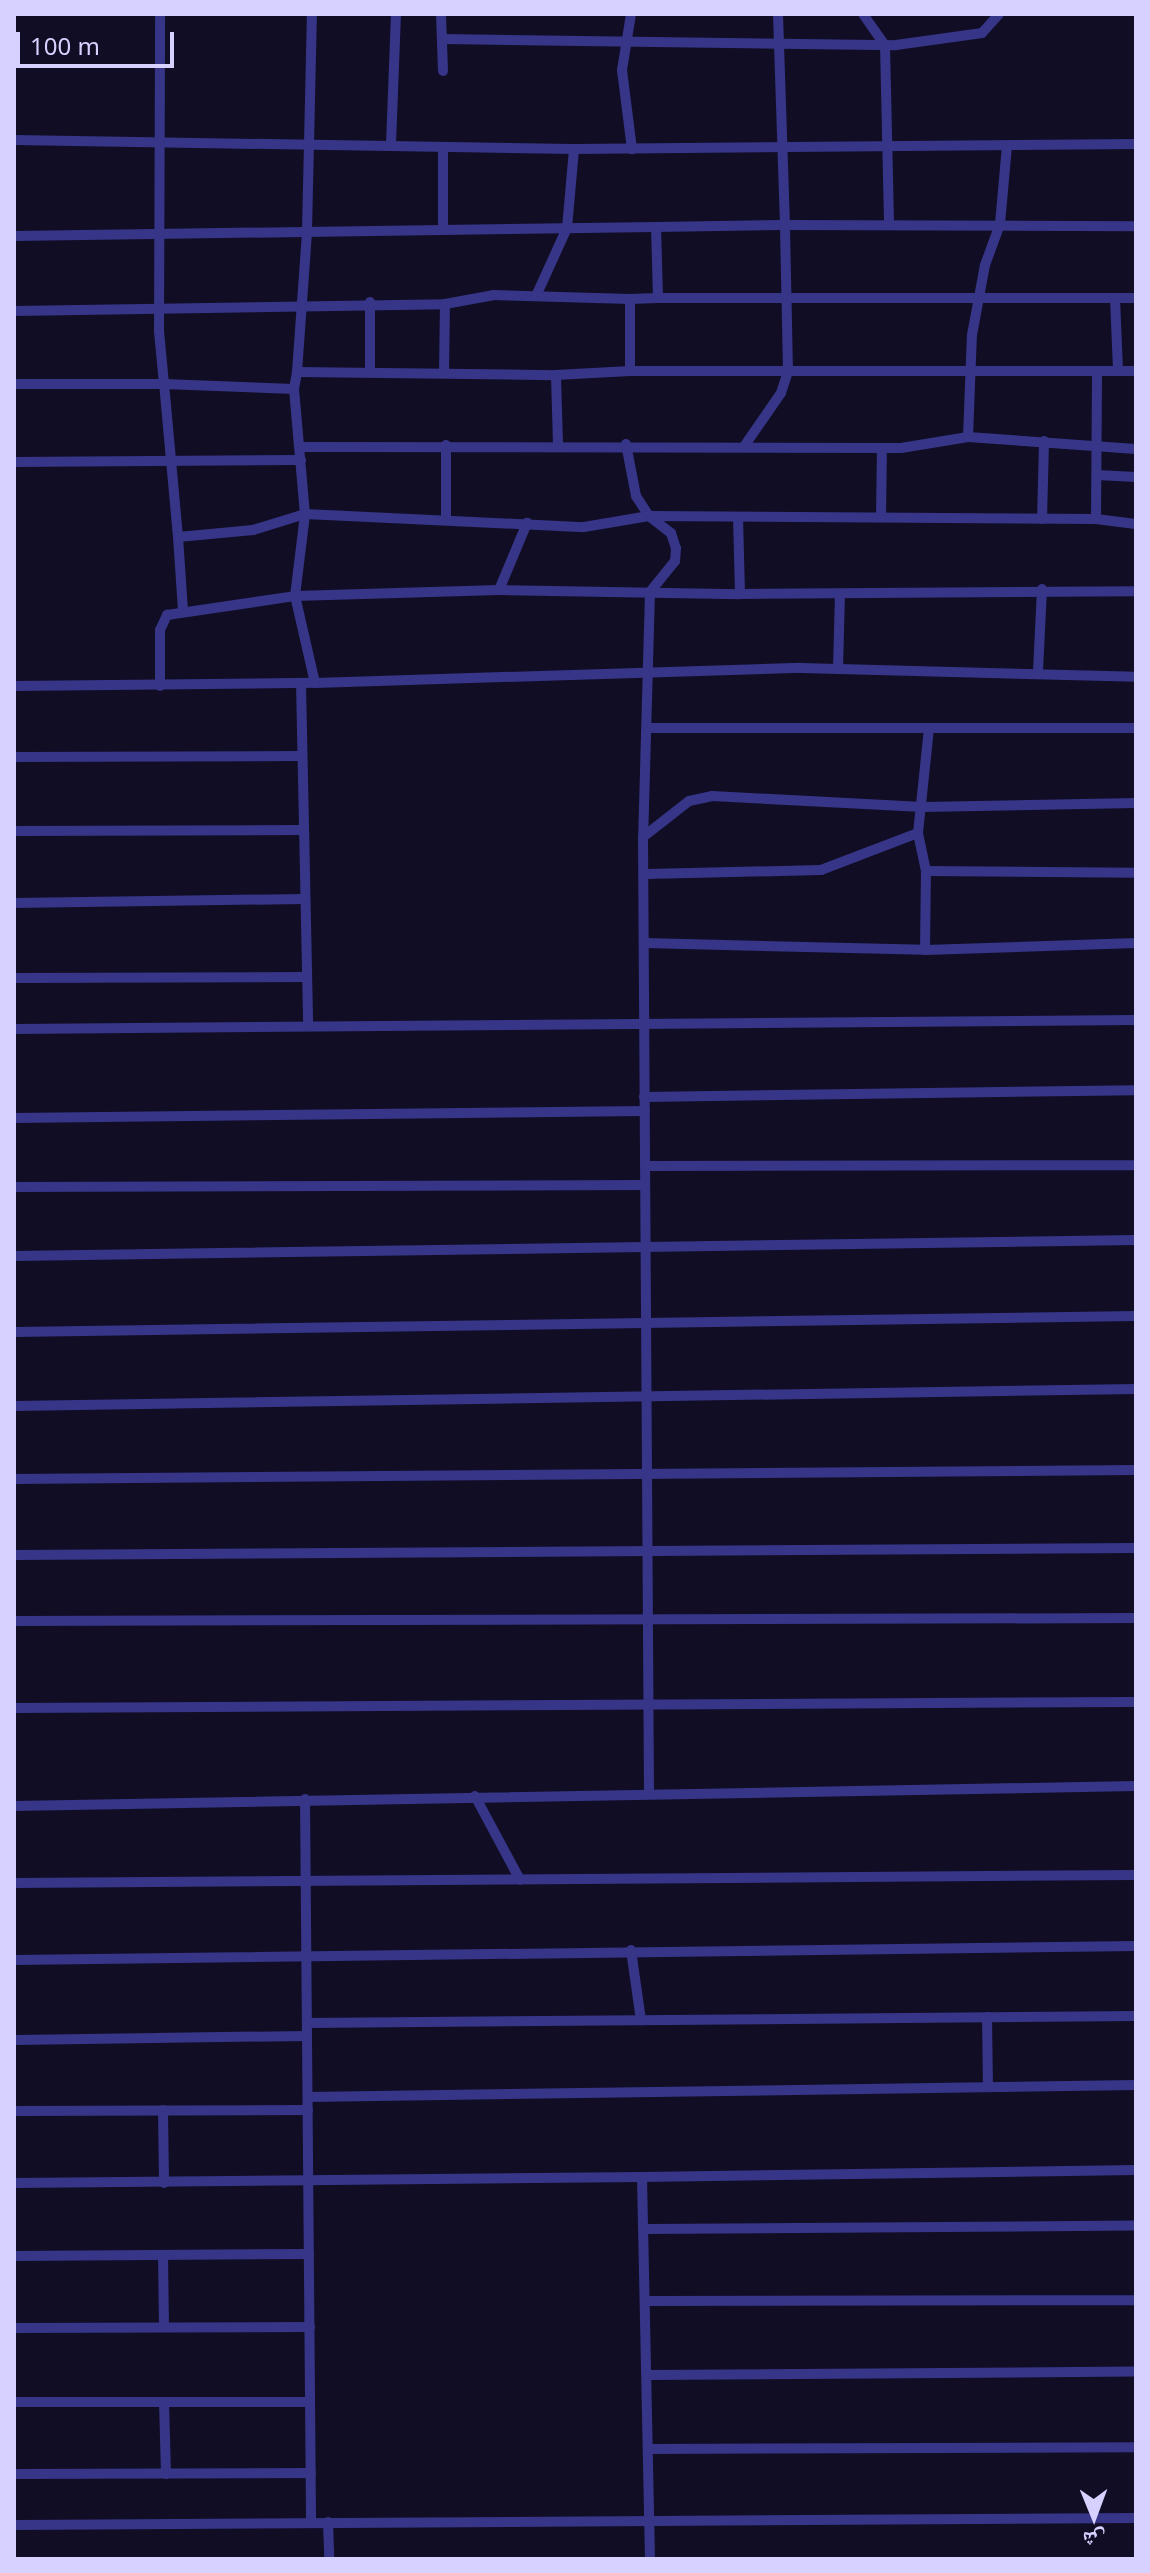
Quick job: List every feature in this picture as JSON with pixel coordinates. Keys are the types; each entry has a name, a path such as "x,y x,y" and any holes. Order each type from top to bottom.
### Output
{"street":[{"path":"160,14 156,143 158,310 183,610"},
{"path":"312,14 306,143 304,303 294,389 305,514 295,596 315,683"},
{"path":"391,144 396,14"},
{"path":"441,14 443,71"},
{"path":"631,14 623,85 632,149"},
{"path":"745,445 781,393 788,371 790,300 778,14"},
{"path":"863,14 885,45 889,223"},
{"path":"442,39 627,37 885,45 982,33 999,14"},
{"path":"14,140 574,149 1136,144"},
{"path":"968,437 978,296 1000,224 1007,145"},
{"path":"443,147 443,228"},
{"path":"536,296 567,228 574,149"},
{"path":"14,236 889,223 1136,226"},
{"path":"656,227 658,298"},
{"path":"14,311 158,310 304,303 445,304 494,295 790,300 978,296 1136,298"},
{"path":"1115,298 1118,371"},
{"path":"630,299 630,371"},
{"path":"370,302 370,372"},
{"path":"444,373 445,304"},
{"path":"297,372 556,375 630,371 1136,371"},
{"path":"1096,519 1097,371"},
{"path":"556,375 558,444"},
{"path":"14,384 164,384 294,389"},
{"path":"300,447 626,444 882,448 968,437 1136,449"},
{"path":"1042,519 1044,441"},
{"path":"626,444 636,496 649,516 671,533 676,548 675,561 650,592 643,837 647,874 644,1097 649,1794"},
{"path":"446,445 446,518"},
{"path":"881,517 882,448"},
{"path":"14,462 301,460"},
{"path":"1097,475 1136,477"},
{"path":"178,537 237,532 305,514 597,526 649,516 1096,519 1136,524"},
{"path":"738,517 740,594"},
{"path":"499,590 527,523"},
{"path":"160,686 163,620 183,610 295,596 499,590 740,594 1042,589 1136,591"},
{"path":"1038,671 1042,589"},
{"path":"838,669 840,594"},
{"path":"14,686 315,683 838,669 1038,671 1136,677"},
{"path":"301,683 308,1024"},
{"path":"648,728 1136,728"},
{"path":"925,950 926,871 918,833 929,729"},
{"path":"14,757 302,756"},
{"path":"643,837 700,797 923,807 1136,803"},
{"path":"14,831 304,830"},
{"path":"647,874 821,870 918,833"},
{"path":"926,871 1136,873"},
{"path":"14,903 305,899"},
{"path":"644,943 925,950 1136,943"},
{"path":"14,978 307,977"},
{"path":"14,1029 644,1020 1136,1020"},
{"path":"644,1097 1136,1090"},
{"path":"14,1118 645,1111"},
{"path":"645,1166 1136,1165"},
{"path":"14,1187 645,1185"},
{"path":"14,1256 1136,1240"},
{"path":"14,1332 1136,1316"},
{"path":"14,1406 1136,1389"},
{"path":"14,1479 1136,1470"},
{"path":"14,1555 1136,1548"},
{"path":"14,1621 1136,1618"},
{"path":"14,1708 1136,1702"},
{"path":"14,1806 1136,1786"},
{"path":"475,1796 520,1880"},
{"path":"305,1799 311,2522"},
{"path":"14,1883 1136,1875"},
{"path":"14,1960 306,1953 1136,1946"},
{"path":"631,1950 641,2020"},
{"path":"307,2023 1136,2016"},
{"path":"987,2017 988,2087"},
{"path":"14,2040 307,2036"},
{"path":"308,2097 1136,2085"},
{"path":"163,2110 164,2183"},
{"path":"14,2111 308,2110"},
{"path":"14,2183 308,2183 1136,2170"},
{"path":"642,2177 646,2229 650,2559"},
{"path":"646,2229 1136,2226"},
{"path":"14,2256 309,2254"},
{"path":"163,2255 164,2327"},
{"path":"647,2301 1136,2300"},
{"path":"14,2328 310,2327"},
{"path":"648,2375 1136,2372"},
{"path":"14,2402 310,2402"},
{"path":"164,2402 166,2474"},
{"path":"648,2449 1136,2447"},
{"path":"14,2474 311,2473"},
{"path":"14,2525 1136,2518"},
{"path":"328,2522 329,2559"}]}
